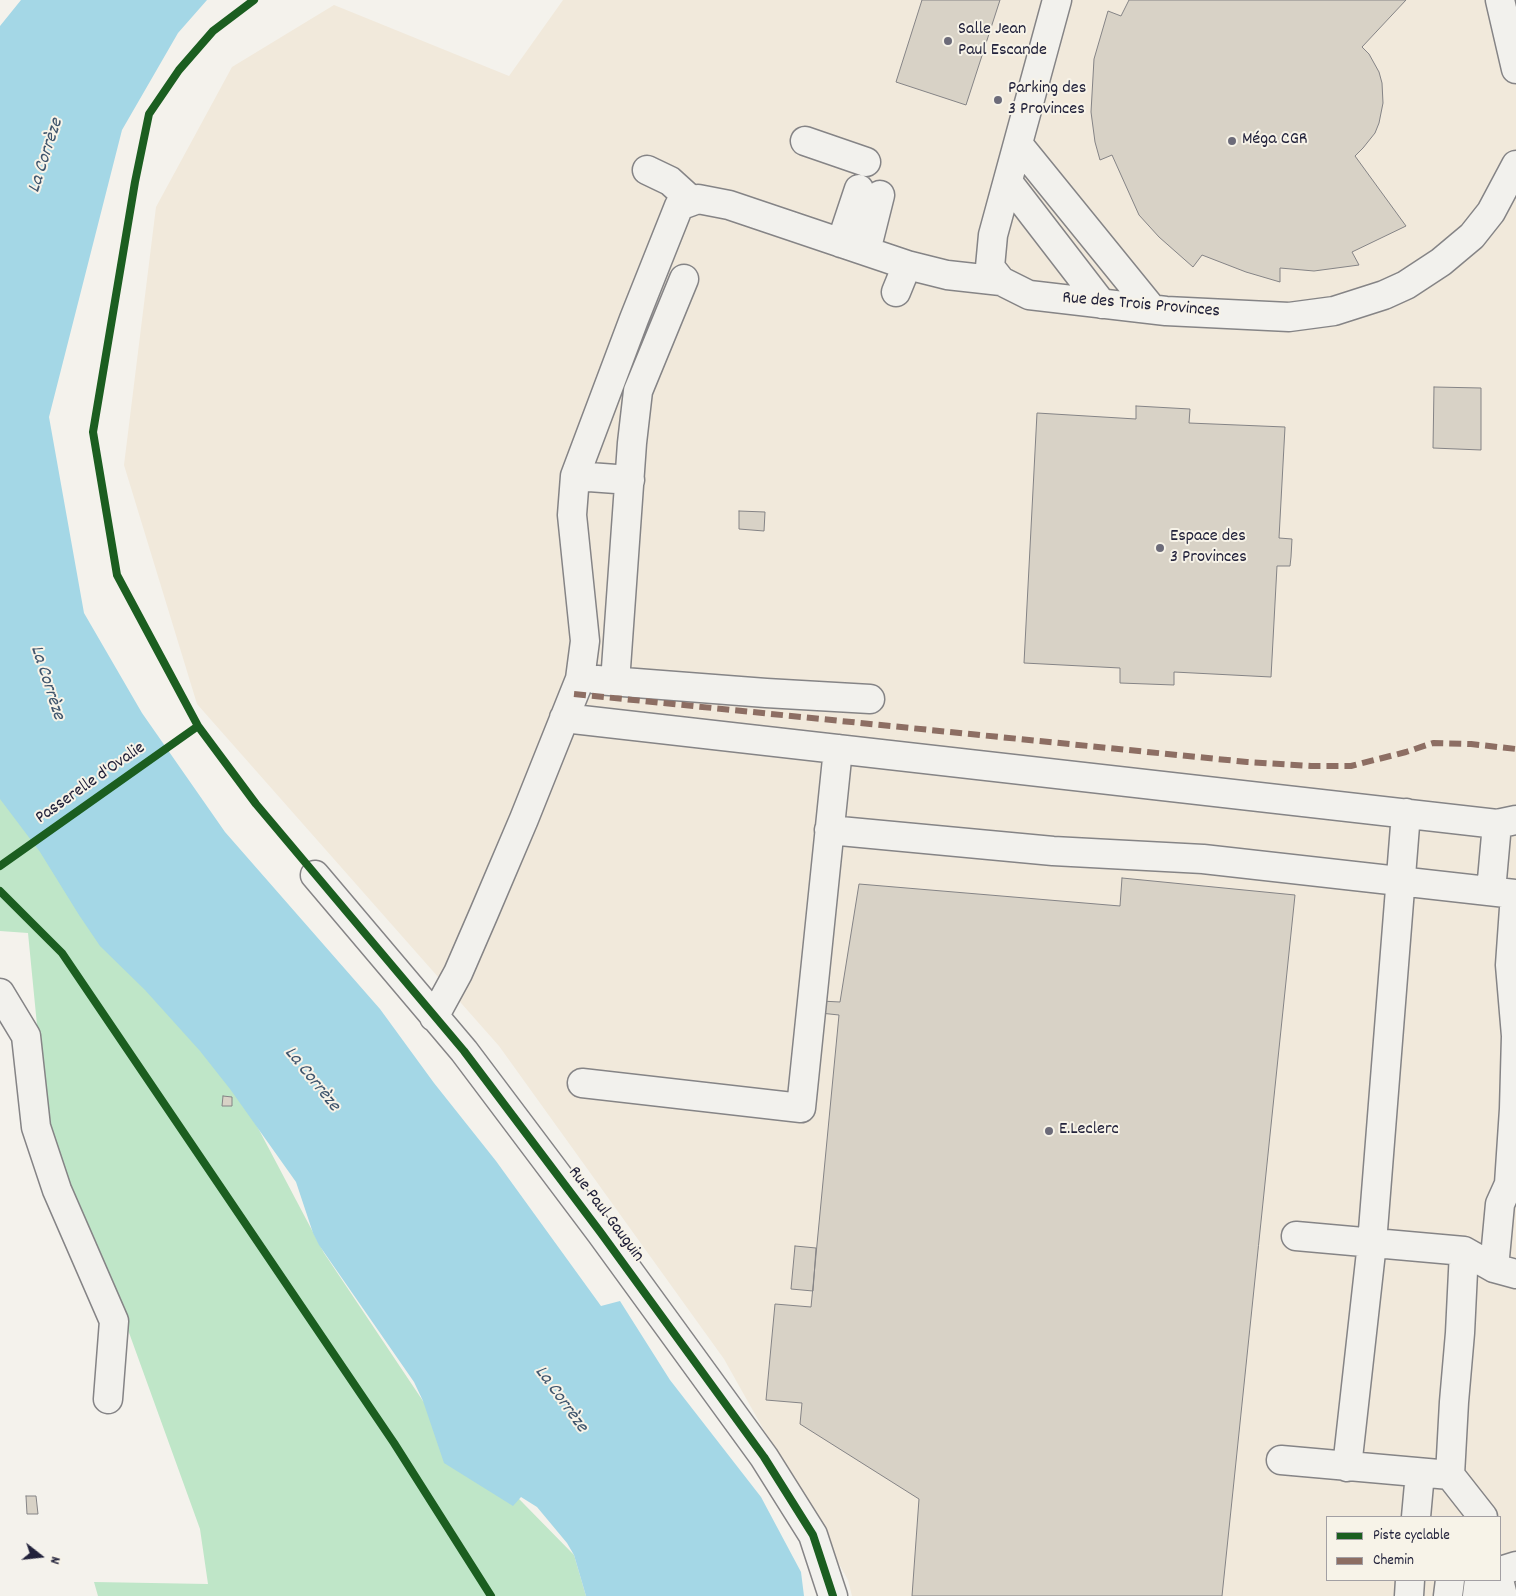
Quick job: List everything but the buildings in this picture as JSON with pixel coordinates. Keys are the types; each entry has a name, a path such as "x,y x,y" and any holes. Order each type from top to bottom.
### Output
{"street":[{"path":"1001,280 990,267 993,235 1057,0"},
{"path":"1503,2 1516,69"},
{"path":"804,141 866,162"},
{"path":"1018,144 1152,309"},
{"name":"Rue des Trois Provinces","path":"1001,280 1029,296 1152,309 1289,317 1334,311 1384,295 1406,285 1441,262 1472,236 1491,212 1516,165"},
{"path":"647,170 670,181 692,201"},
{"path":"1008,182 1102,304"},
{"path":"841,243 870,192 866,251"},
{"path":"434,1017 458,973 484,913 580,678 585,641 572,515 575,476 679,206 698,199 729,205 907,265 947,275 1001,280"},
{"path":"896,292 907,265"},
{"path":"615,682 638,391 684,279"},
{"path":"575,476 630,480"},
{"path":"580,678 870,699"},
{"path":"564,718 1406,813 1506,822 1491,890"},
{"path":"582,1083 801,1108 838,749"},
{"path":"1347,1466 1372,1242 1406,813"},
{"path":"829,830 1054,851 1203,859 1515,894 1510,965 1516,1036 1514,1109 1509,1184 1500,1204 1509,1266 1464,1251 1296,1236"},
{"name":"Rue Paul Gauguin","path":"315,876 464,1052 601,1233 764,1457 813,1535 833,1596"},
{"path":"0,993 26,1036 36,1127 57,1190 114,1321 108,1399"},
{"path":"1464,1251 1450,1475 1482,1516"},
{"path":"1281,1460 1450,1475"},
{"path":"1416,1516 1420,1473"},
{"path":"1501,1571 1516,1566"},
{"path":"1409,1596 1410,1581"},
{"path":"1448,1596 1450,1581"},
{"path":"1464,1596 1465,1581"},
{"path":"1477,1596 1479,1581"},
{"path":"1494,1596 1497,1581"},
{"path":"1497,1581 1503,1596"}],"shaded area":[{"path":"563,0 1516,0 1516,1596 852,1596 848,1580 724,1359 499,1046 197,704 124,465 156,207 232,67 334,5 509,76"}],"green space":[{"path":"0,736 77,785 324,1253 423,1401 574,1555 586,1596 98,1596 94,1582 208,1584 200,1529 119,1305 49,1148 28,933 0,931"}],"water":[{"name":"La Corrèze","path":"21,0 207,0 178,33 122,130 49,417 84,613 142,713 225,832 380,1009 434,1083 496,1161 601,1306 620,1301 670,1380 761,1497 801,1572 804,1596 586,1596 574,1555 567,1543 537,1507 521,1497 513,1506 444,1463 423,1401 414,1382 319,1245 313,1233 296,1182 230,1089 200,1051 145,990 100,946 40,852 0,799 0,26"}],"marked path":[{"path":"574,694 1247,762 1311,766 1351,766 1433,743 1471,744 1516,749"}],"cycle path":[{"path":"254,0 213,31 179,70 149,114 135,182 93,432 117,575 198,726 256,804 464,1051 601,1233 764,1457 813,1535 833,1596"},
{"name":"Passerelle d'Ovalie","path":"0,866 198,726"},
{"path":"0,891 62,953 394,1443 491,1596"}],"place":[{"name":"Salle Jean Paul Escande","path":"948,41"},
{"name":"Parking des 3 Provinces","path":"998,100"},
{"name":"Méga CGR","path":"1232,141"},
{"name":"Espace des 3 Provinces","path":"1160,548"},
{"name":"E.Leclerc","path":"1049,1131"}]}
